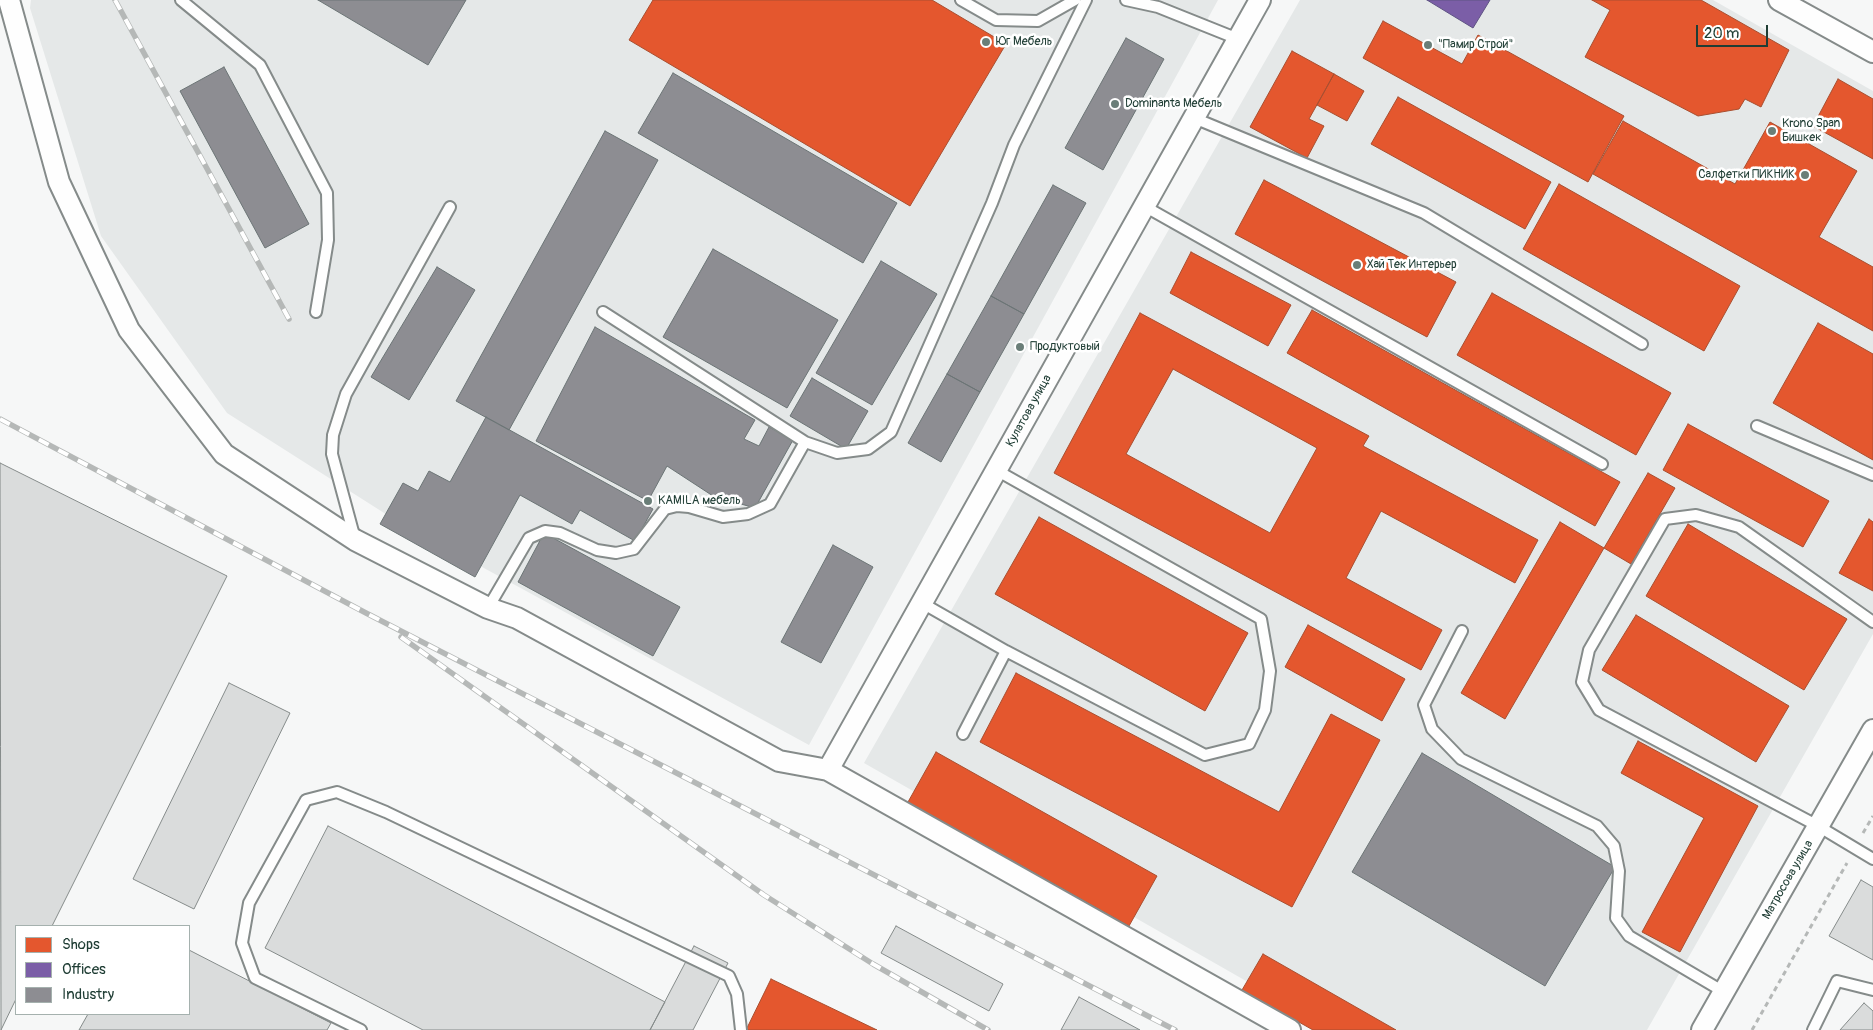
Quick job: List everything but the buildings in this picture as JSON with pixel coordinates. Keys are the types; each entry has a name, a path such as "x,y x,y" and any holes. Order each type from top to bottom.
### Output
{"street":[{"path":"9,0 59,182 129,330 224,454 355,540 488,608 517,618 779,761 828,770 1290,1030"},
{"name":"Кулатова улица","path":"828,770 1260,0"},
{"path":"1779,0 1873,52"},
{"name":"Матросова улица","path":"1702,1030 1873,730"}],"lane":[{"path":"181,0 260,64 327,192 328,240 316,312"},
{"path":"962,0 996,20 1038,21 1075,0"},
{"path":"603,312 805,442 837,453 868,449 891,432 992,203 1014,145 1086,0"},
{"path":"1126,0 1158,7 1238,39"},
{"path":"1194,118 1424,213 1642,344"},
{"path":"355,540 332,454 333,435 346,394 450,206"},
{"path":"1144,206 1602,464"},
{"path":"1757,426 1873,475"},
{"path":"488,608 529,538 545,531 560,533 598,550 616,553 634,549 665,509 677,506 689,507 723,517 748,514 770,504 805,442"},
{"path":"922,603 1006,651 1205,755 1249,744 1266,710 1270,671 1261,619 996,470"},
{"path":"1873,622 1739,527 1696,515 1665,519 1589,650 1582,682 1599,710 1818,826 1873,859"},
{"path":"1462,631 1424,705 1432,729 1461,759 1597,826 1614,846 1619,871 1616,918 1629,936 1724,992"},
{"path":"964,734 1006,651"},
{"path":"361,1030 255,978 242,944 249,903 306,800 337,792 386,812 729,976 737,994 740,1030"},
{"path":"1813,1030 1837,981 1873,990"}],"path":[{"path":"1752,1030 1873,816"}],"shaded area":[{"path":"31,0 1218,0 809,745 392,518 227,413 101,236 30,8"},
{"path":"1300,0 1713,0 1873,91 1873,634 1647,1030 1332,1030 864,763"}],"railway":[{"path":"115,0 289,319"},
{"path":"0,419 366,613 1175,1030"},
{"path":"401,637 764,895 873,964 988,1030"}],"place":[{"name":"Юг Мебель","path":"986,42"},
{"name":"\"Памир Строй\"","path":"1428,45"},
{"name":"Dominanta Мебель","path":"1115,104"},
{"name":"Krono Span Бишкек","path":"1772,131"},
{"name":"Салфетки ПИКНИК","path":"1805,175"},
{"name":"Хай Тек Интерьер","path":"1357,265"},
{"name":"Продуктовый","path":"1020,347"},
{"name":"KAMILA мебель","path":"648,501"}]}
